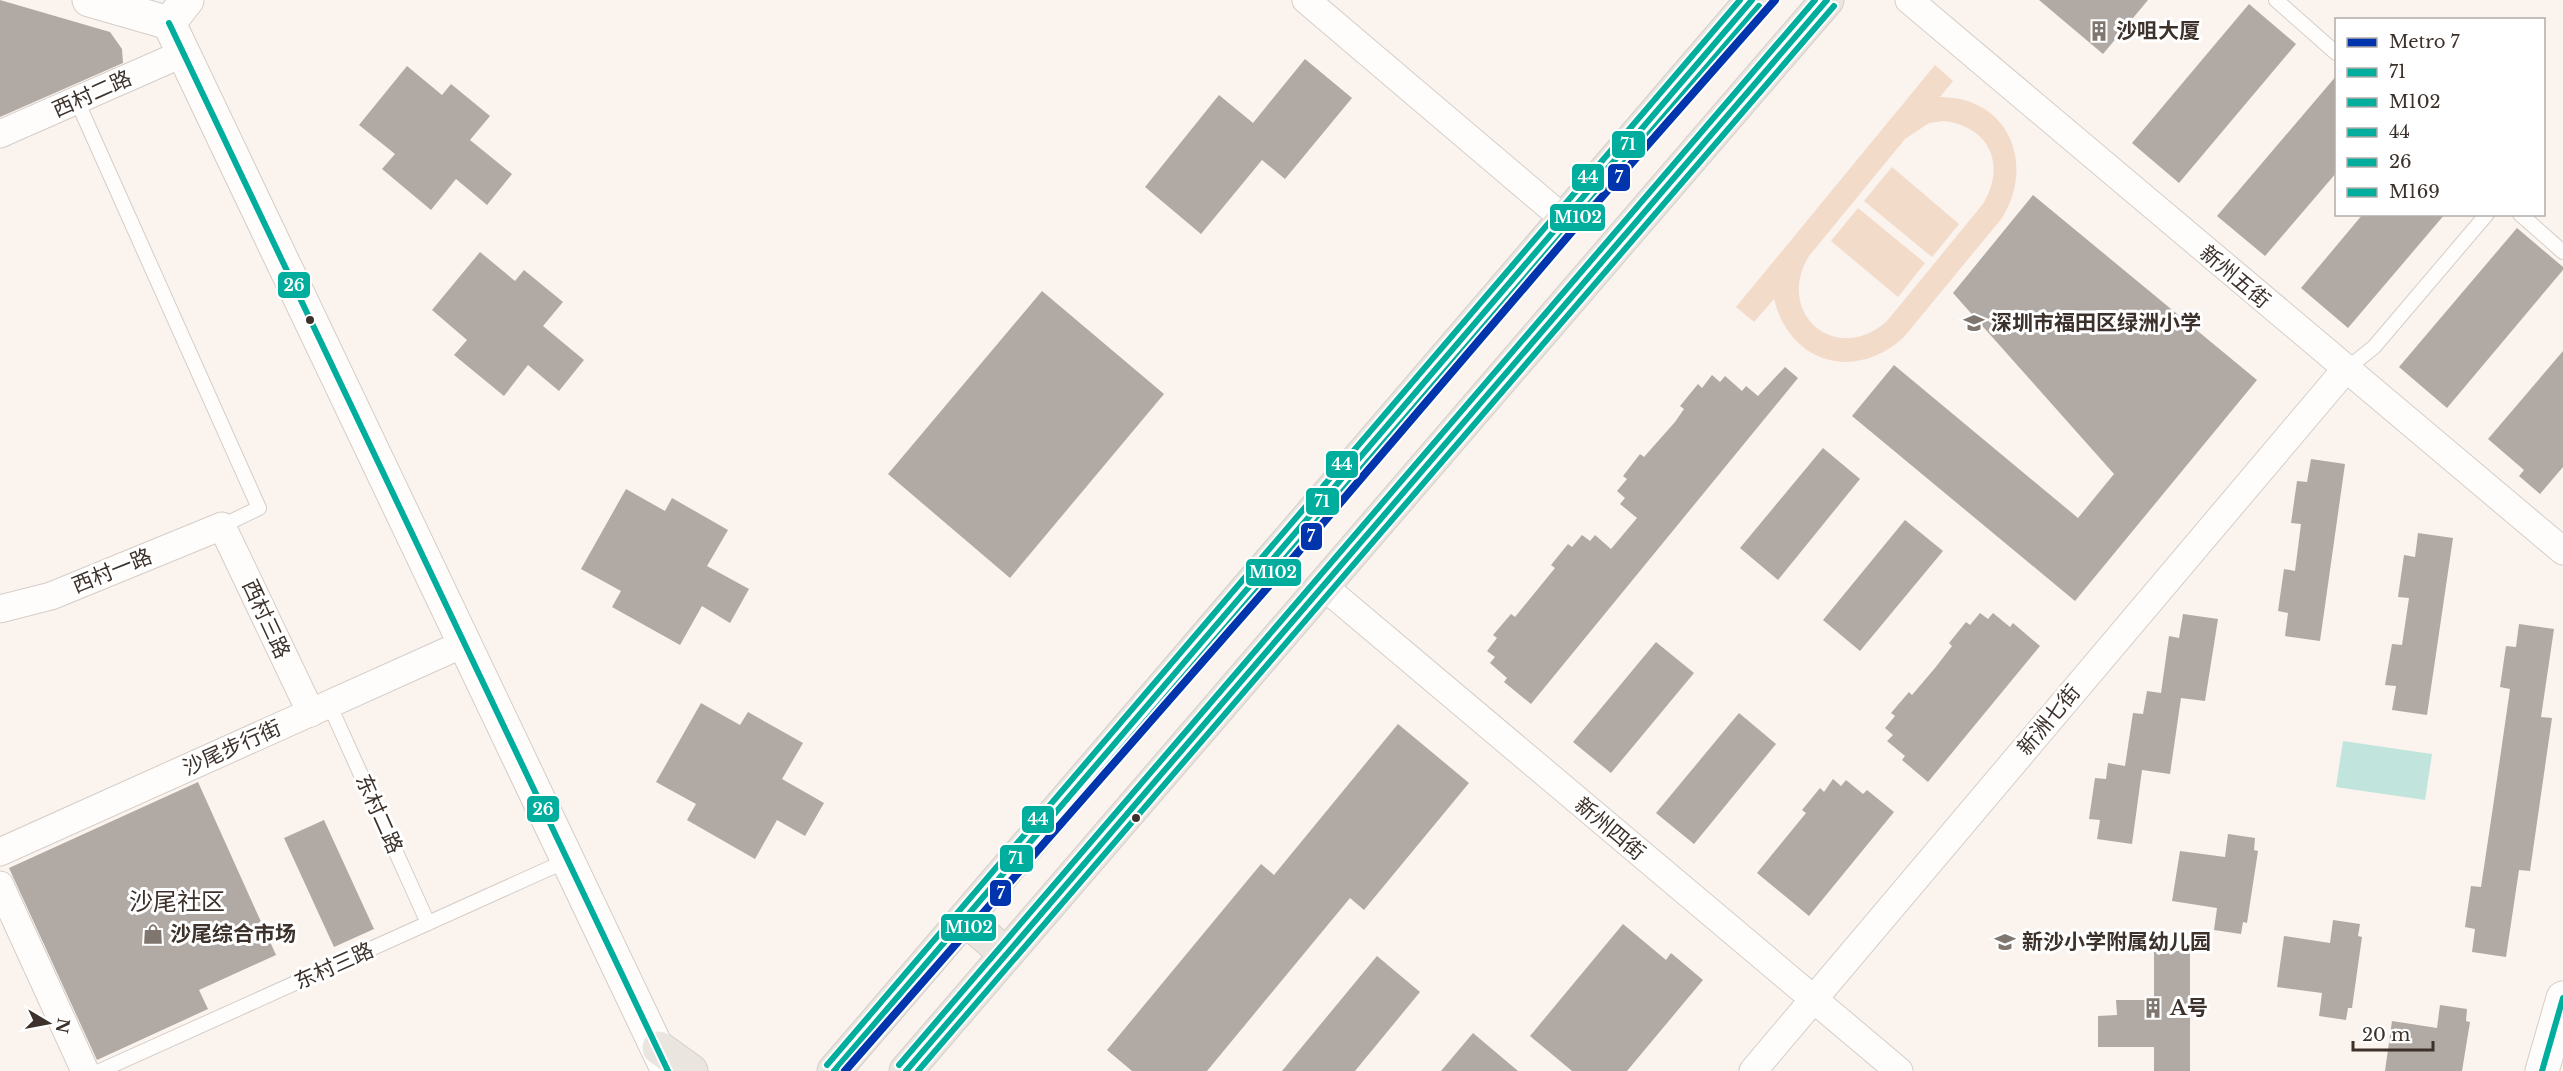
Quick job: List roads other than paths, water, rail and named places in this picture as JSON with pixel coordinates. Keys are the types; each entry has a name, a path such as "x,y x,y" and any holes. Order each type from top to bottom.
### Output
{"main road":[{"path":"834,1071 1752,0"},
{"path":"906,1071 1827,0"},
{"path":"965,919 1006,954"},
{"path":"663,1059 691,1071"}],"street":[{"path":"89,0 178,11 184,53 463,644 663,1059"},
{"path":"1306,0 1564,219"},
{"name":"新州五街","path":"1909,0 2345,370 2563,551"},
{"name":"西村二路","path":"0,134 184,53"},
{"name":"新洲七街","path":"1753,1071 2345,370"},
{"name":"西村一路","path":"0,609 51,596 222,526"},
{"name":"西村三路","path":"222,526 320,709"},
{"name":"新州四街","path":"1322,585 1899,1071"},
{"name":"沙尾步行街","path":"0,852 154,793 320,709 463,644"},
{"path":"0,885 85,1071"},
{"path":"2542,1071 2563,998"}],"lane":[{"path":"2276,0 2335,51"},
{"path":"77,101 260,508 222,526"},
{"path":"2345,370 2374,348 2485,216"},
{"path":"2522,216 2563,252"},
{"name":"东村二路","path":"320,709 428,923"},
{"name":"东村三路","path":"100,1071 568,860"}],"water":[{"path":"2343,741 2432,754 2425,800 2336,787"}],"metro line":[{"name":"7","path":"845,1071 1288,564 1587,214 1775,0"}],"place":[{"name":"沙咀大厦","path":"2099,31"},
{"name":"深圳市福田区绿洲小学","path":"1974,323"},
{"name":"沙尾综合市场","path":"153,934"},
{"name":"新沙小学附属幼儿园","path":"2005,942"},
{"name":"A号","path":"2153,1008"}],"district":[{"name":"沙尾社区","path":"177,901"}]}
